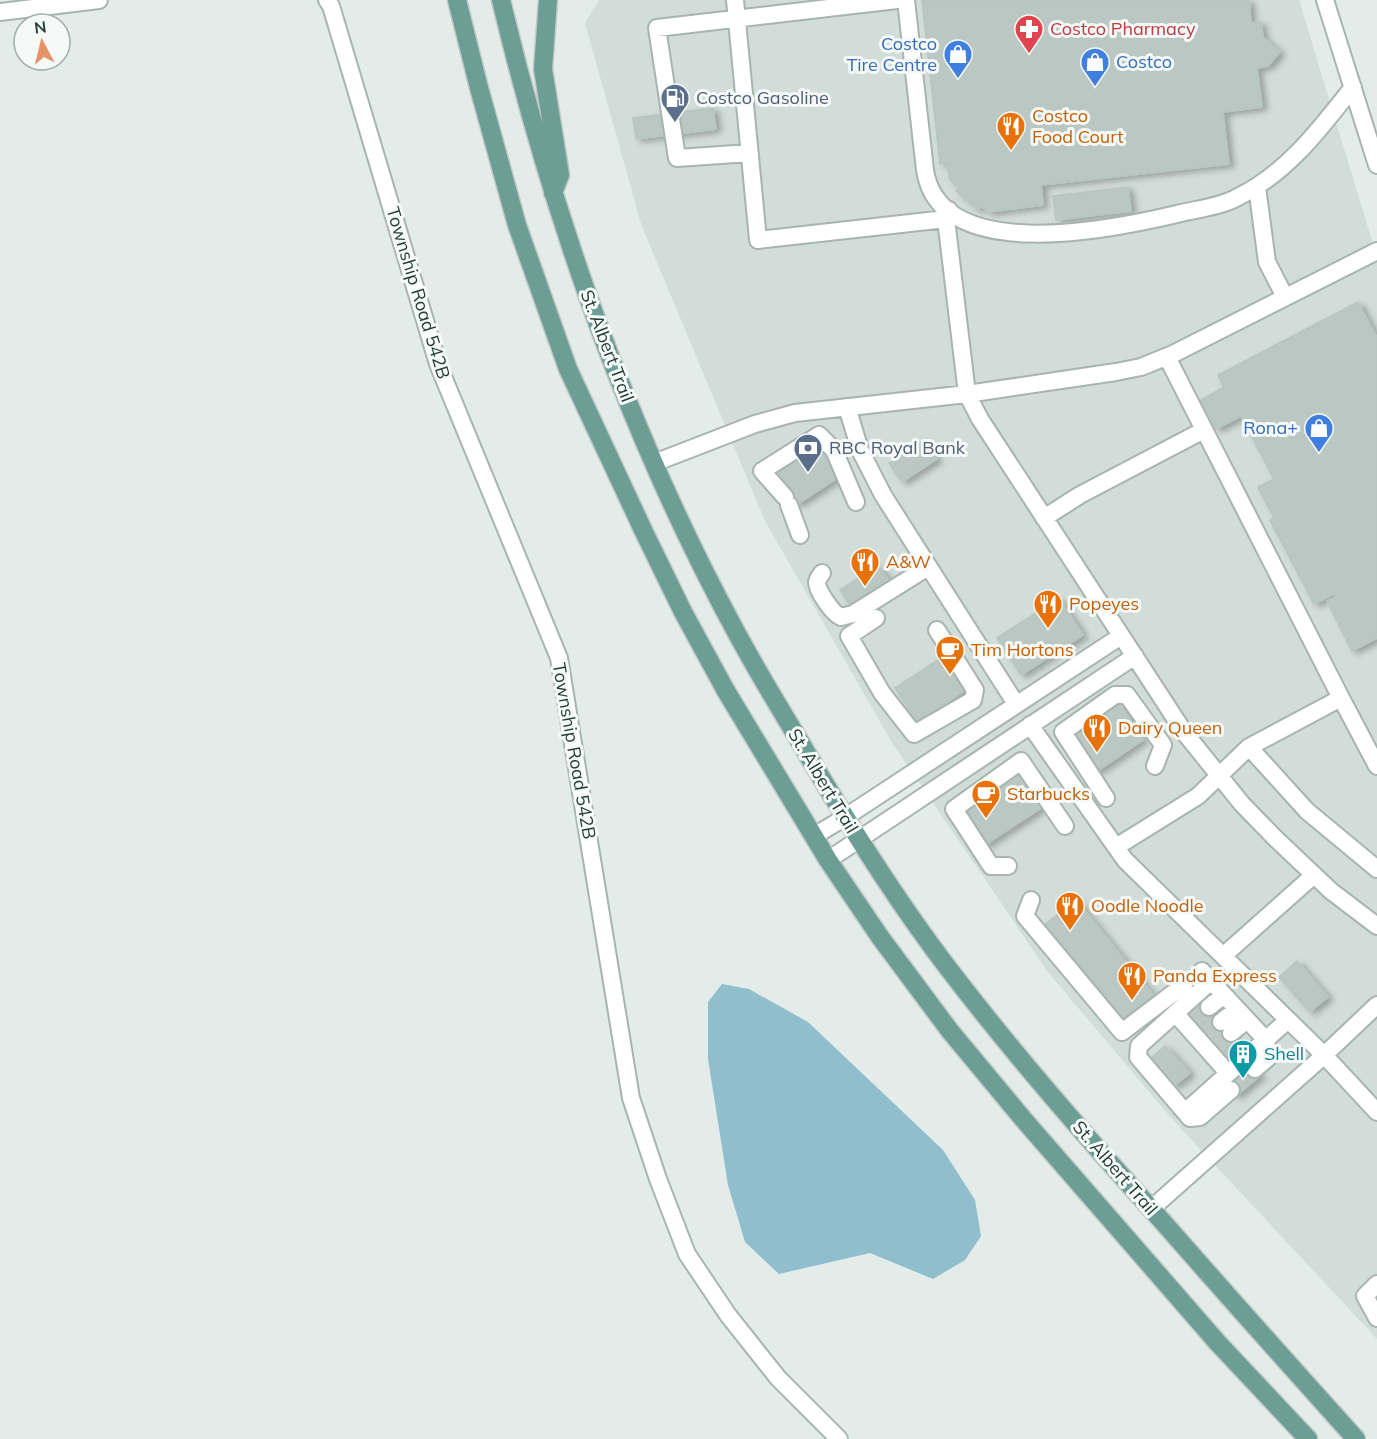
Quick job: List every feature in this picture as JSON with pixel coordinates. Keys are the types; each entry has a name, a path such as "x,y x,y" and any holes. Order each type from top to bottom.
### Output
{"main road":[{"name":"St. Albert Trail","path":"458,0 479,88 517,225 568,369 683,612 726,691 828,860 880,938 950,1030 1024,1120 1217,1342 1306,1438"},
{"name":"St. Albert Trail","path":"501,0 519,75 553,193 591,305 654,463 734,628 844,818 929,941 1050,1095 1356,1439"},
{"path":"548,0 543,69 560,175 553,193"}],"street":[{"path":"0,12 99,0"},
{"name":"Township Road 542B","path":"327,0 331,6 438,363 559,658 631,1098 658,1179 687,1254 728,1315 778,1378 839,1439"},
{"path":"735,0 758,240 947,215 986,230 1055,234 1129,226 1230,201 1257,187 1299,153 1353,87"},
{"path":"750,153 677,158 657,28 897,0"},
{"path":"906,0 926,181 930,191 947,215 967,394 980,419 1184,732 1219,776 1275,838 1331,891 1377,926"},
{"path":"1325,0 1377,165"},
{"path":"1257,187 1268,262 1285,297"},
{"path":"654,463 755,424 795,413 967,394 1141,367 1167,357 1377,251"},
{"path":"1167,357 1377,766"},
{"path":"848,407 860,450 883,495 1016,704"},
{"path":"1044,518 1086,491 1204,430"},
{"path":"800,535 787,501 762,471 819,435 834,450 856,502"},
{"path":"822,573 818,578 818,586 832,612 841,617 853,614 928,567"},
{"path":"876,618 849,636 882,693 914,734 973,700 975,690 937,630"},
{"path":"813,836 1121,636"},
{"path":"828,860 1135,657"},
{"path":"1106,798 1063,732 1116,695 1127,695 1163,746 1155,766"},
{"path":"1116,847 1198,796 1249,747 1341,698"},
{"path":"1030,725 1125,860 1324,1055 1377,1112"},
{"path":"1249,747 1307,811 1377,869"},
{"path":"1008,866 991,866 954,809 1022,761 1065,826"},
{"path":"1223,956 1314,874"},
{"path":"1031,900 1025,916 1122,1032 1184,985"},
{"path":"1255,1069 1268,1058 1266,1040 1207,976 1185,1020 1139,1046 1137,1051 1138,1057 1185,1112 1229,1082 1266,1040 1288,1020"},
{"path":"1209,1007 1224,995"},
{"path":"1151,1209 1377,1005"},
{"path":"1226,1028 1242,1014"},
{"path":"1185,1020 1207,1043 1229,1082"},
{"path":"1377,1284 1365,1296 1377,1318"}],"shaded area":[{"path":"599,0 1299,0 1377,257 1377,1339 1172,1119 1048,972 891,741 765,521 641,224 585,23"}],"water":[{"path":"722,984 749,989 808,1022 943,1150 975,1200 981,1236 965,1260 933,1279 870,1253 779,1274 745,1242 728,1185 708,1059 708,1002"}],"building":[{"name":"Costco","path":"922,0 1249,0 1251,23 1261,22 1263,37 1280,52 1268,66 1257,68 1262,107 1223,112 1229,164 1041,185 1043,205 989,212 981,206 978,210 956,191 960,187 950,180 947,163 940,164"},
{"path":"713,108 716,129 636,139 633,118"},
{"path":"1128,187 1131,211 1056,220 1053,196"},
{"name":"Rona+","path":"1358,302 1377,338 1377,638 1352,651 1327,601 1336,597 1334,594 1314,604 1270,520 1274,518 1258,487 1274,479 1241,416 1216,429 1201,400 1224,387 1218,375"},
{"path":"925,440 937,459 902,482 889,463"},
{"name":"RBC Royal Bank","path":"819,444 840,476 798,504 796,500 787,506 791,492 776,472"},
{"name":"A&W","path":"878,565 890,583 852,608 840,590"},
{"path":"1059,598 1083,635 1021,675 997,638"},
{"path":"944,656 966,689 918,723 895,688"},
{"path":"1118,702 1143,740 1096,772 1071,734"},
{"path":"1016,771 1041,808 985,845 960,808"},
{"path":"1076,900 1153,995 1121,1021 1044,925"},
{"path":"1297,961 1328,997 1310,1012 1279,977"},
{"name":"Shell","path":"1199,996 1241,1045 1226,1058 1182,1009"},
{"path":"1165,1046 1190,1073 1174,1086 1151,1058"},
{"name":"Shell","path":"1249,1063 1261,1075 1236,1096 1225,1083"}],"tunnel":[{"path":"1193,1021 1209,1007"},
{"path":"1205,1034 1221,1022"},
{"path":"1215,1046 1231,1033"},
{"path":"1231,1090 1255,1069"}],"place":[{"name":"Costco Pharmacy","path":"1029,54"},
{"name":"Costco Tire Centre","path":"958,80"},
{"name":"Costco","path":"1095,88"},
{"name":"Costco Gasoline","path":"675,124"},
{"name":"Costco Food Court","path":"1011,152"},
{"name":"Rona+","path":"1319,454"},
{"name":"RBC Royal Bank","path":"808,474"},
{"name":"A&W","path":"865,588"},
{"name":"Popeyes","path":"1048,630"},
{"name":"Tim Hortons","path":"950,676"},
{"name":"Dairy Queen","path":"1097,754"},
{"name":"Starbucks","path":"986,820"},
{"name":"Oodle Noodle","path":"1070,932"},
{"name":"Panda Express","path":"1132,1002"},
{"name":"Shell","path":"1243,1080"}]}
